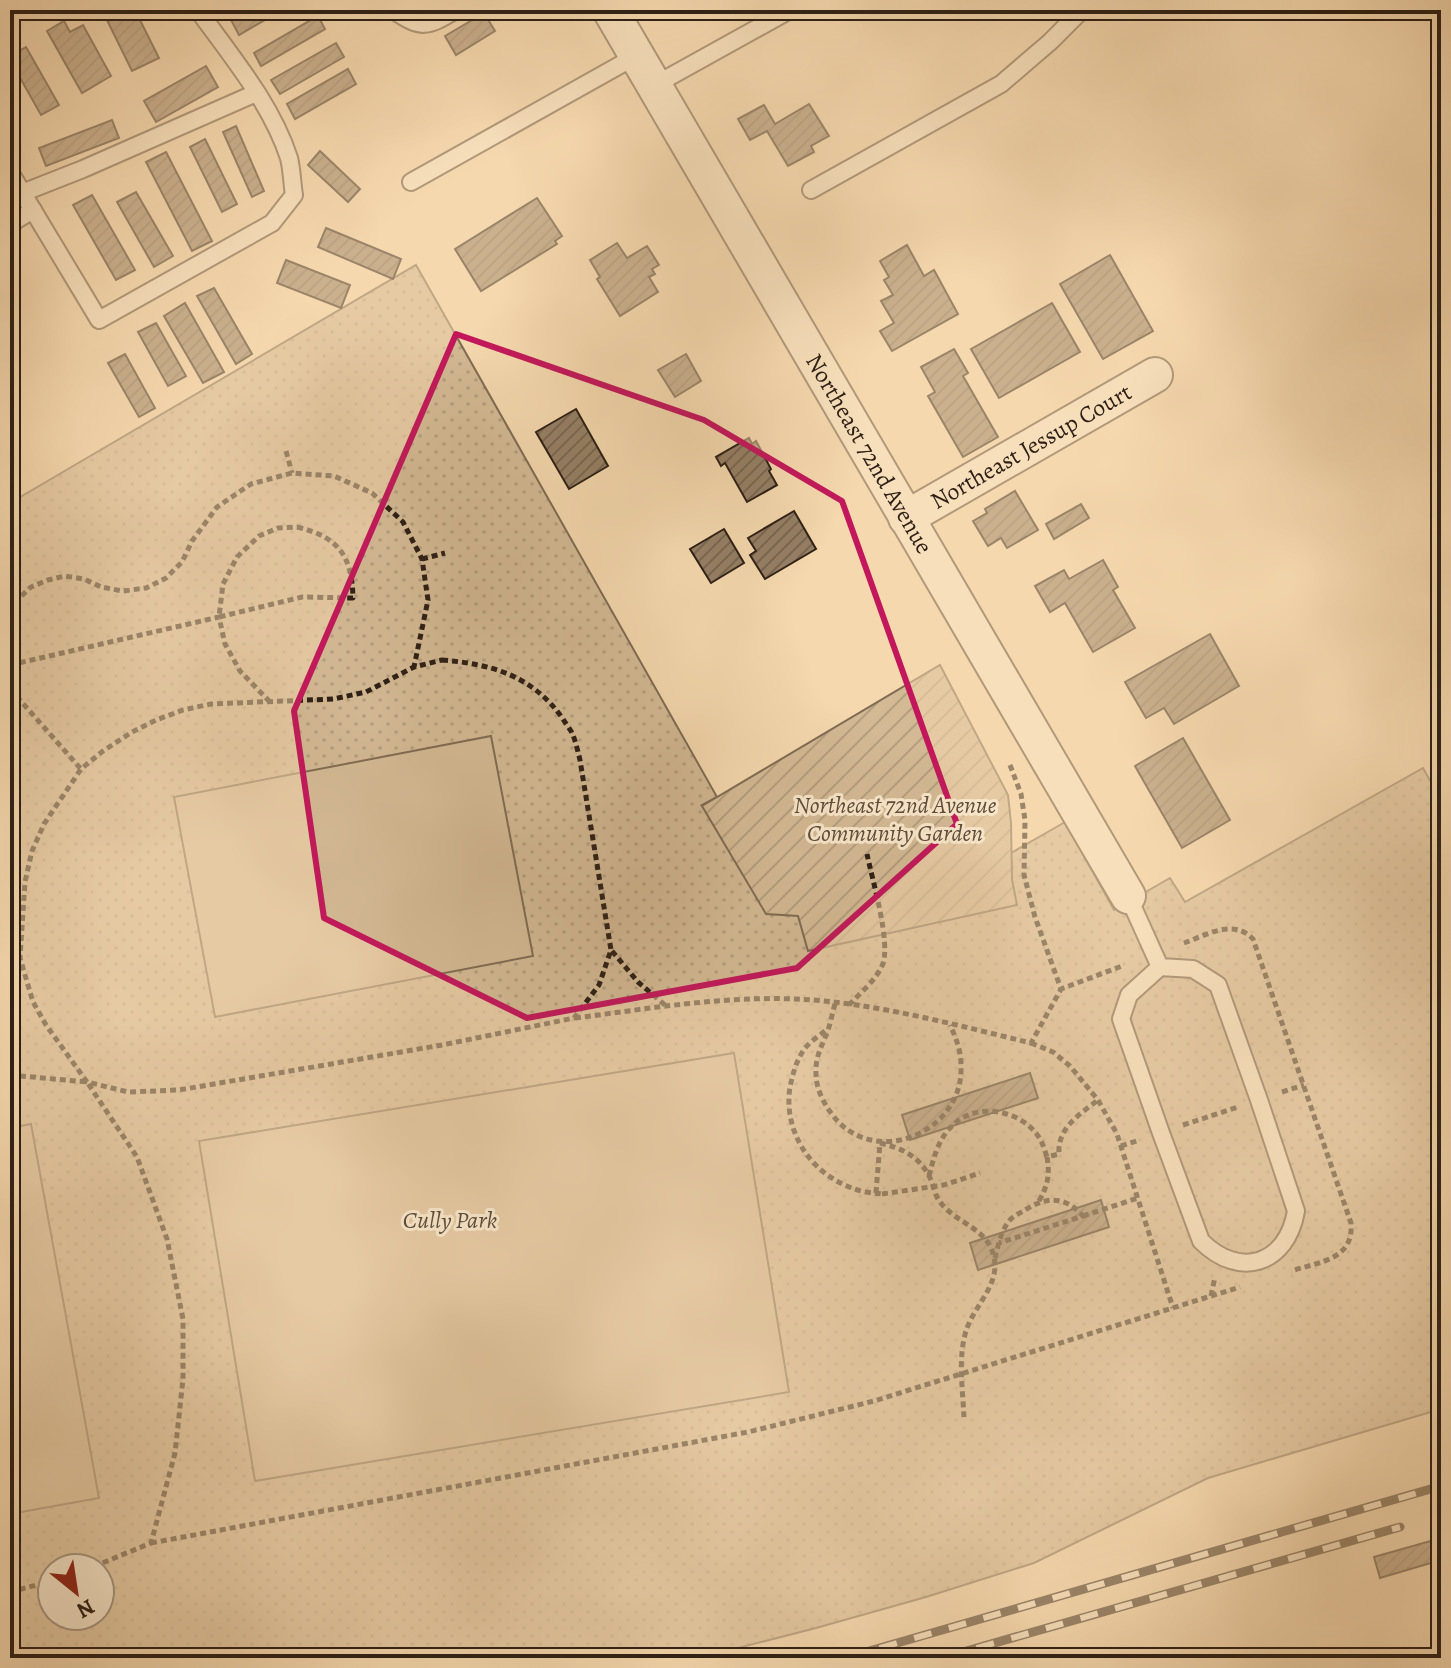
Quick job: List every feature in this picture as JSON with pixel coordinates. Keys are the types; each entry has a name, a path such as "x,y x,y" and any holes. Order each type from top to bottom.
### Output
{"street":[{"name":"Northeast 72nd Avenue","path":"610,10 1128,896"},
{"name":"Northeast Jessup Court","path":"906,518 1155,375"}],"lane":[{"path":"10,172 99,320 272,223 294,195 289,159 269,113 198,10"},
{"path":"393,10 411,22 432,24 456,10"},
{"path":"653,86 790,10"},
{"path":"811,190 1001,84 1082,10"},
{"path":"411,182 636,56"},
{"path":"22,193 256,93"},
{"path":"10,224 33,210"},
{"path":"1128,896 1157,960"},
{"path":"1157,960 1193,969 1218,985 1259,1100 1296,1211 1286,1241 1274,1253 1260,1260 1244,1263 1228,1260 1213,1253 1201,1241 1121,1019 1129,995 1157,960"}],"path":[{"path":"286,451 292,473"},
{"path":"10,612 31,587 65,576 123,591 146,588 166,578 182,562 192,541 217,507 251,484 292,473 334,476 372,493 403,522 422,559 428,600 414,667"},
{"path":"10,665 219,617 302,597 353,598 353,578 346,559 334,543 317,532 297,527 278,528 259,536 237,557 223,584 219,617 225,644 240,671 270,702"},
{"path":"422,559 445,553"},
{"path":"151,1543 175,1453 183,1379 183,1319 167,1239 137,1157 46,1025 33,1002 20,958 25,882 32,851 44,824 81,769 132,732 183,710 211,704 333,699 366,692 414,667 442,660 504,671 533,686 555,707 573,734 580,760 611,950 599,985 574,1018"},
{"path":"10,689 81,769"},
{"path":"1009,763 1021,794 1025,820 1024,875 1035,917 1061,989"},
{"path":"848,1005 876,976 886,955 867,854"},
{"path":"1031,1043 1061,989 1157,960 1223,929 1232,928 1247,933 1256,947 1351,1223 1352,1232 1346,1248 1339,1255 1286,1273"},
{"path":"611,950 638,982 666,1006"},
{"path":"10,1075 87,1082 128,1092 179,1090 442,1045 574,1018 666,1006 795,999 866,1007 1031,1043 1053,1052 1070,1066 1098,1100 1117,1134 1173,1308"},
{"path":"835,1004 818,1051 816,1077 823,1101 837,1122 859,1137 902,1149 918,1160 929,1176 937,1197 951,1215 982,1235 995,1259"},
{"path":"880,1143 907,1140 928,1129 946,1113 957,1092 961,1068 959,1045 949,1024"},
{"path":"829,1027 806,1047 793,1073 788,1102 793,1130 806,1156 827,1176 853,1189 879,1193 944,1185 980,1173"},
{"path":"1121,1146 1304,1085"},
{"path":"1047,1157 1059,1154 1058,1144 1068,1124 1098,1100"},
{"path":"929,1176 942,1138 955,1123 972,1114 991,1111 1010,1114 1027,1124 1040,1139 1047,1157 1047,1187 1039,1201"},
{"path":"879,1193 880,1143"},
{"path":"999,1243 1138,1198"},
{"path":"964,1419 962,1348 969,1323 991,1286 999,1243 1010,1219 1039,1201 1051,1200 1073,1205 1083,1216"},
{"path":"116,1557 151,1543 748,1432 874,1401 1241,1287"},
{"path":"10,1592 36,1585"}],"highlighted area":[{"path":"456,334 704,420 842,501 957,824 797,968 527,1018 324,918 294,711"}],"green space":[{"name":"Cully Park","path":"416,265 717,797 702,805 1016,905 1011,853 1065,822 1114,910 1170,878 1185,902 1423,768 1441,800 1441,1409 1208,1478 1034,1563 926,1597 699,1658 10,1658 10,503"},
{"name":"Northeast 72nd Avenue Community Garden","path":"940,665 1008,795 1012,880 1017,905 808,951 798,916 766,914 702,806"},
{"path":"491,736 533,956 215,1017 174,797"},
{"path":"734,1053 789,1392 255,1481 199,1141"},
{"path":"31,1124 99,1498 10,1514 10,1128"}],"building":[{"path":"102,10 135,10 159,58 132,71"},
{"path":"248,10 282,10 239,35 231,20"},
{"path":"484,13 495,31 456,55 445,36"},
{"path":"318,16 325,29 261,66 254,53"},
{"path":"64,21 70,32 83,25 111,76 82,93 47,31"},
{"path":"336,43 344,57 280,94 271,80"},
{"path":"26,47 59,105 41,115 10,60 10,56"},
{"path":"206,66 218,87 156,122 144,101"},
{"path":"348,69 356,84 295,119 287,104"},
{"path":"809,104 829,136 811,146 814,152 788,166 767,131 750,140 738,119 764,105 775,124"},
{"path":"112,120 119,138 46,166 39,148"},
{"path":"236,126 264,191 252,197 223,132"},
{"path":"205,139 237,204 222,212 190,147"},
{"path":"320,151 360,189 348,202 308,165"},
{"path":"166,152 212,241 192,251 146,162"},
{"path":"136,192 173,256 154,267 117,202"},
{"path":"92,195 135,270 116,280 73,205"},
{"path":"537,198 562,236 555,241 557,244 481,291 455,249"},
{"path":"326,228 401,259 393,279 318,247"},
{"path":"617,243 627,258 647,246 659,265 652,269 655,274 649,277 658,292 620,316 597,279 600,277 590,260"},
{"path":"907,245 924,276 934,270 958,314 892,351 880,331 894,323 881,301 893,295 884,280 889,277 880,261"},
{"path":"1110,255 1153,331 1103,359 1060,284"},
{"path":"286,260 350,285 341,308 277,283"},
{"path":"214,288 252,354 236,364 197,296"},
{"path":"185,303 224,372 203,383 164,316"},
{"path":"1052,303 1080,352 999,398 971,349"},
{"path":"156,323 186,376 168,386 138,332"},
{"path":"954,349 968,373 963,376 998,437 963,457 928,396 935,392 921,367"},
{"path":"125,354 155,408 139,417 108,363"},
{"path":"686,354 701,381 675,397 658,370"},
{"path":"576,409 608,466 569,489 536,432"},
{"path":"749,438 752,444 756,441 777,485 747,502 725,463 721,466 716,457"},
{"path":"1015,491 1038,530 1007,548 1001,538 988,546 973,521 987,513 985,509"},
{"path":"1081,504 1089,518 1054,539 1046,524"},
{"path":"794,511 816,549 765,579 750,555 756,551 748,538"},
{"path":"724,529 744,563 711,583 690,549"},
{"path":"1103,560 1118,587 1113,590 1135,628 1093,652 1065,603 1050,612 1035,586 1064,570 1069,579"},
{"path":"1210,634 1239,686 1174,724 1164,708 1146,718 1125,682"},
{"path":"1183,738 1230,820 1182,848 1135,766"},
{"path":"1030,1073 1038,1098 910,1140 902,1115"},
{"path":"1101,1200 1109,1227 978,1270 970,1243"},
{"path":"1441,1538 1441,1560 1380,1578 1374,1557"}],"railway":[{"path":"845,1658 1441,1486"},
{"path":"942,1658 1400,1527"}]}
